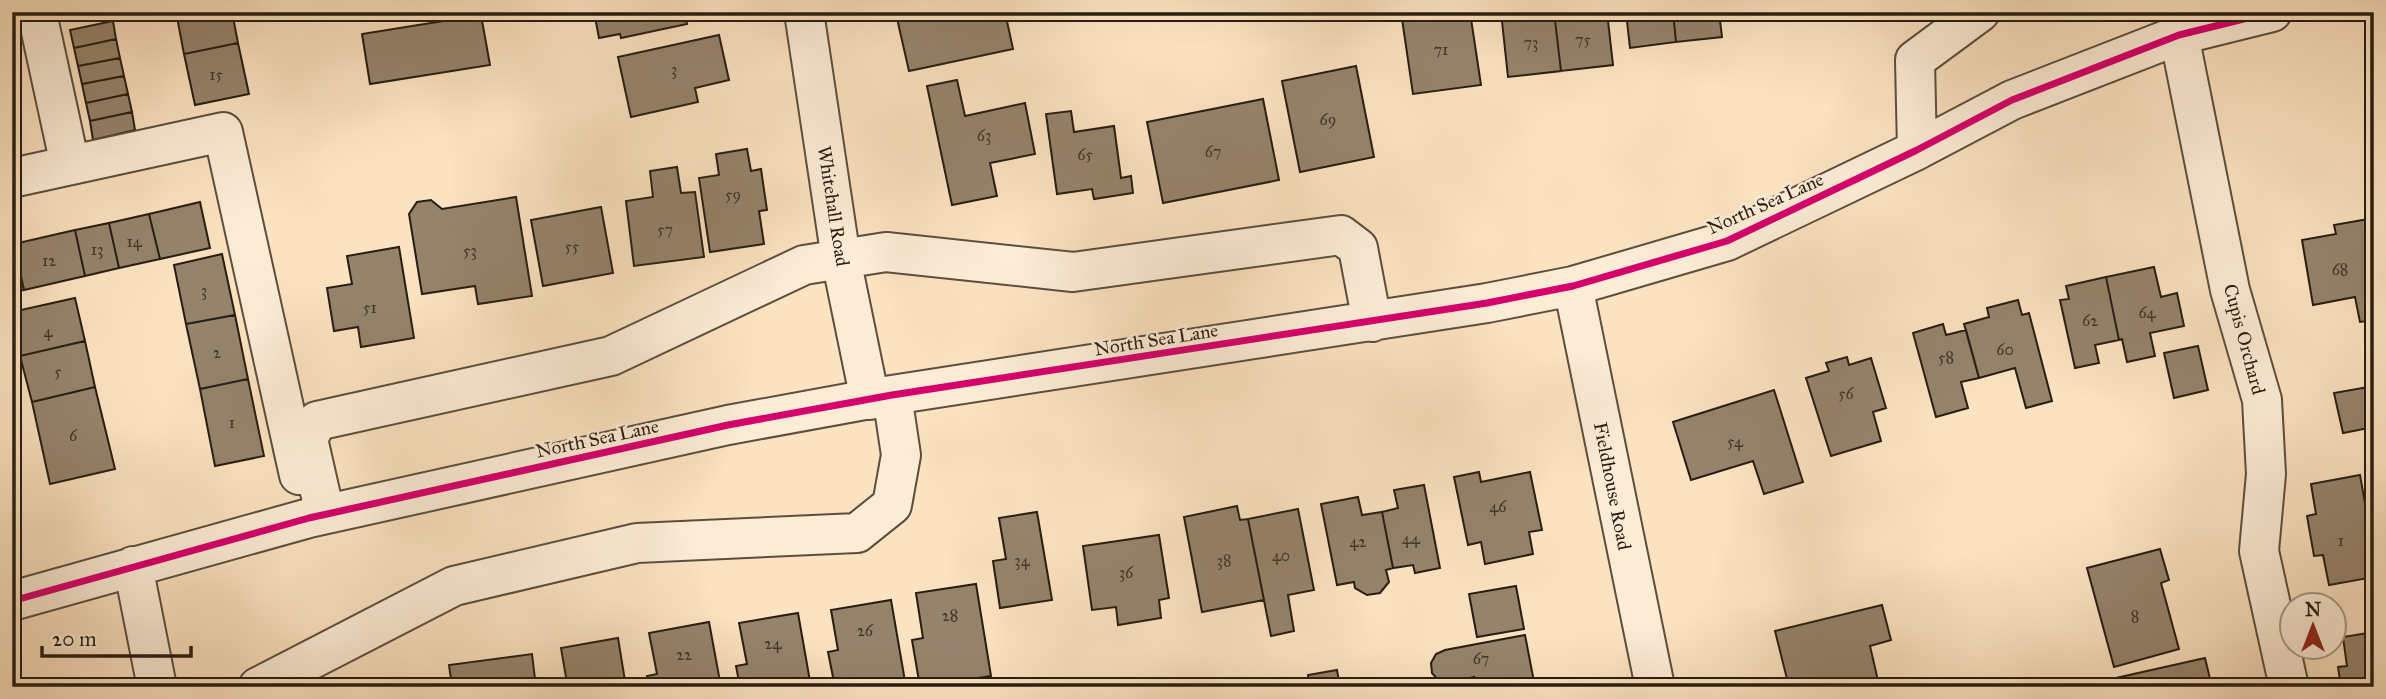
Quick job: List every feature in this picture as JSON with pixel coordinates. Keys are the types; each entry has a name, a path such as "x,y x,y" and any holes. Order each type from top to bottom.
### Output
{"street":[{"name":"Whitehall Road","path":"804,12 841,259 881,397"},
{"path":"1917,150 1915,60 1980,12"},
{"name":"North Sea Lane","path":"12,601 317,516 728,425 881,397 1372,322 1573,286 1727,241 1917,150 2012,100 2179,35 2272,12"},
{"path":"40,27 70,165"},
{"name":"Cupis Orchard","path":"2179,35 2230,290 2262,400 2266,474 2259,551 2289,687"},
{"path":"12,178 223,132 317,516"},
{"path":"317,516 308,439 317,421 611,356 804,265 886,252 1073,272 1341,235 1358,248 1372,322"},
{"name":"Fieldhouse Road","path":"1573,286 1655,687"},
{"path":"258,687 454,586 637,543 857,533 892,505 901,455 881,397"},
{"path":"133,566 156,687"}],"building":[{"path":"176,12 232,12 238,43 184,54"},
{"path":"615,12 685,12 687,24 621,38 620,34 599,38 595,17"},
{"path":"1005,12 1013,49 909,71 896,14"},
{"path":"1401,12 1470,12 1481,85 1413,94"},
{"path":"1501,12 1554,12 1561,71 1508,77"},
{"path":"1554,12 1607,12 1613,65 1561,71"},
{"path":"1626,12 1673,12 1676,42 1630,48"},
{"path":"1673,12 1719,12 1722,37 1676,42"},
{"path":"481,15 490,65 370,84 362,34"},
{"path":"113,21 116,39 74,48 70,30"},
{"path":"719,35 729,80 695,88 698,102 631,117 618,57"},
{"path":"116,39 120,58 78,66 74,48"},
{"path":"238,43 249,94 195,105 184,54"},
{"path":"120,58 124,76 82,84 78,66"},
{"path":"1356,66 1374,157 1300,172 1282,81"},
{"path":"124,76 128,94 86,103 82,84"},
{"path":"957,80 965,116 1025,103 1035,154 990,163 997,196 952,205 927,86"},
{"path":"128,94 132,112 90,121 86,103"},
{"path":"1263,99 1279,180 1163,203 1147,122"},
{"path":"1071,111 1074,132 1114,126 1121,178 1131,176 1133,193 1094,199 1092,189 1057,194 1046,114"},
{"path":"132,112 135,130 93,140 90,121"},
{"path":"747,149 751,171 761,169 767,210 759,211 764,244 710,252 699,178 719,175 716,154"},
{"path":"677,167 681,193 695,192 704,257 634,266 626,201 653,197 650,171"},
{"path":"516,197 532,296 478,304 475,286 422,294 409,214 417,202 431,200 442,209"},
{"path":"200,202 210,248 160,259 149,214"},
{"path":"601,207 613,273 543,286 531,220"},
{"path":"149,214 160,259 119,268 109,223"},
{"path":"2374,218 2374,320 2360,322 2355,297 2313,305 2302,240 2336,234 2334,225"},
{"path":"109,223 119,268 85,276 75,230"},
{"path":"75,230 85,276 24,290 14,244"},
{"path":"12,244 24,290 12,292"},
{"path":"399,247 414,338 361,347 358,327 334,331 327,288 352,284 347,256"},
{"path":"222,254 235,315 186,324 174,265"},
{"path":"2154,267 2161,297 2177,293 2184,326 2150,333 2155,356 2127,362 2122,339 2119,340 2106,277"},
{"path":"2106,277 2119,340 2095,345 2099,363 2075,368 2060,300 2069,299 2066,286"},
{"path":"75,298 85,341 20,356 12,312"},
{"path":"2018,300 2022,315 2029,313 2052,401 2026,408 2015,368 1979,378 1964,324 1989,317 1987,308"},
{"path":"235,315 248,379 200,389 186,324"},
{"path":"1943,324 1946,335 1966,330 1979,378 1961,382 1968,408 1936,417 1913,333"},
{"path":"85,341 95,387 32,402 20,356"},
{"path":"2198,346 2208,390 2174,398 2164,353"},
{"path":"1847,357 1849,365 1871,358 1886,408 1873,412 1881,441 1831,456 1806,378 1829,371 1826,363"},
{"path":"248,379 264,456 215,466 200,389"},
{"path":"2374,386 2374,427 2343,433 2334,393"},
{"path":"95,387 115,469 50,484 32,402"},
{"path":"1774,390 1803,482 1764,494 1753,461 1691,480 1673,422"},
{"path":"1479,472 1481,482 1530,472 1542,530 1529,532 1533,554 1485,564 1481,542 1468,545 1454,477"},
{"path":"2360,475 2366,509 2374,508 2374,529 2370,530 2374,550 2374,577 2329,585 2323,555 2314,556 2307,516 2316,514 2311,484"},
{"path":"1424,485 1440,568 1415,573 1413,565 1393,568 1382,512 1398,508 1394,490"},
{"path":"1358,497 1362,515 1382,512 1393,568 1386,570 1389,582 1380,593 1367,595 1355,588 1354,582 1337,585 1321,504"},
{"path":"1237,506 1240,520 1248,519 1264,600 1202,612 1184,517"},
{"path":"1298,509 1314,590 1288,595 1294,631 1271,636 1248,519"},
{"path":"1037,512 1052,600 1000,608 993,561 1006,559 999,518"},
{"path":"1159,535 1169,598 1159,600 1161,618 1118,625 1116,607 1092,610 1083,546"},
{"path":"2160,549 2169,580 2161,583 2179,649 2114,667 2087,568"},
{"path":"976,584 991,676 920,687 912,640 923,638 916,593"},
{"path":"1516,586 1524,629 1477,637 1469,594"},
{"path":"891,600 906,687 835,687 828,652 838,650 831,610"},
{"path":"1882,605 1891,640 1870,646 1879,685 1789,687 1775,631"},
{"path":"798,613 811,687 740,687 736,666 747,664 739,623"},
{"path":"709,622 721,687 649,687 647,676 657,674 649,633"},
{"path":"2374,632 2374,687 2341,687 2338,667 2347,666 2348,636"},
{"path":"1525,635 1535,687 1476,687 1474,677 1449,683 1439,681 1432,673 1431,663 1436,654 1445,650"},
{"path":"618,638 626,687 554,687 567,683 561,648"},
{"path":"532,654 536,687 452,687 449,665"},
{"path":"2205,658 2212,687 2090,687 2089,684"},
{"path":"1337,670 1340,687 1310,687 1308,675"}],"cycle path":[{"path":"12,601 309,518 728,425 892,395 1487,303 1573,286 1727,241 1917,150 2012,100 2179,35 2272,12"}]}
